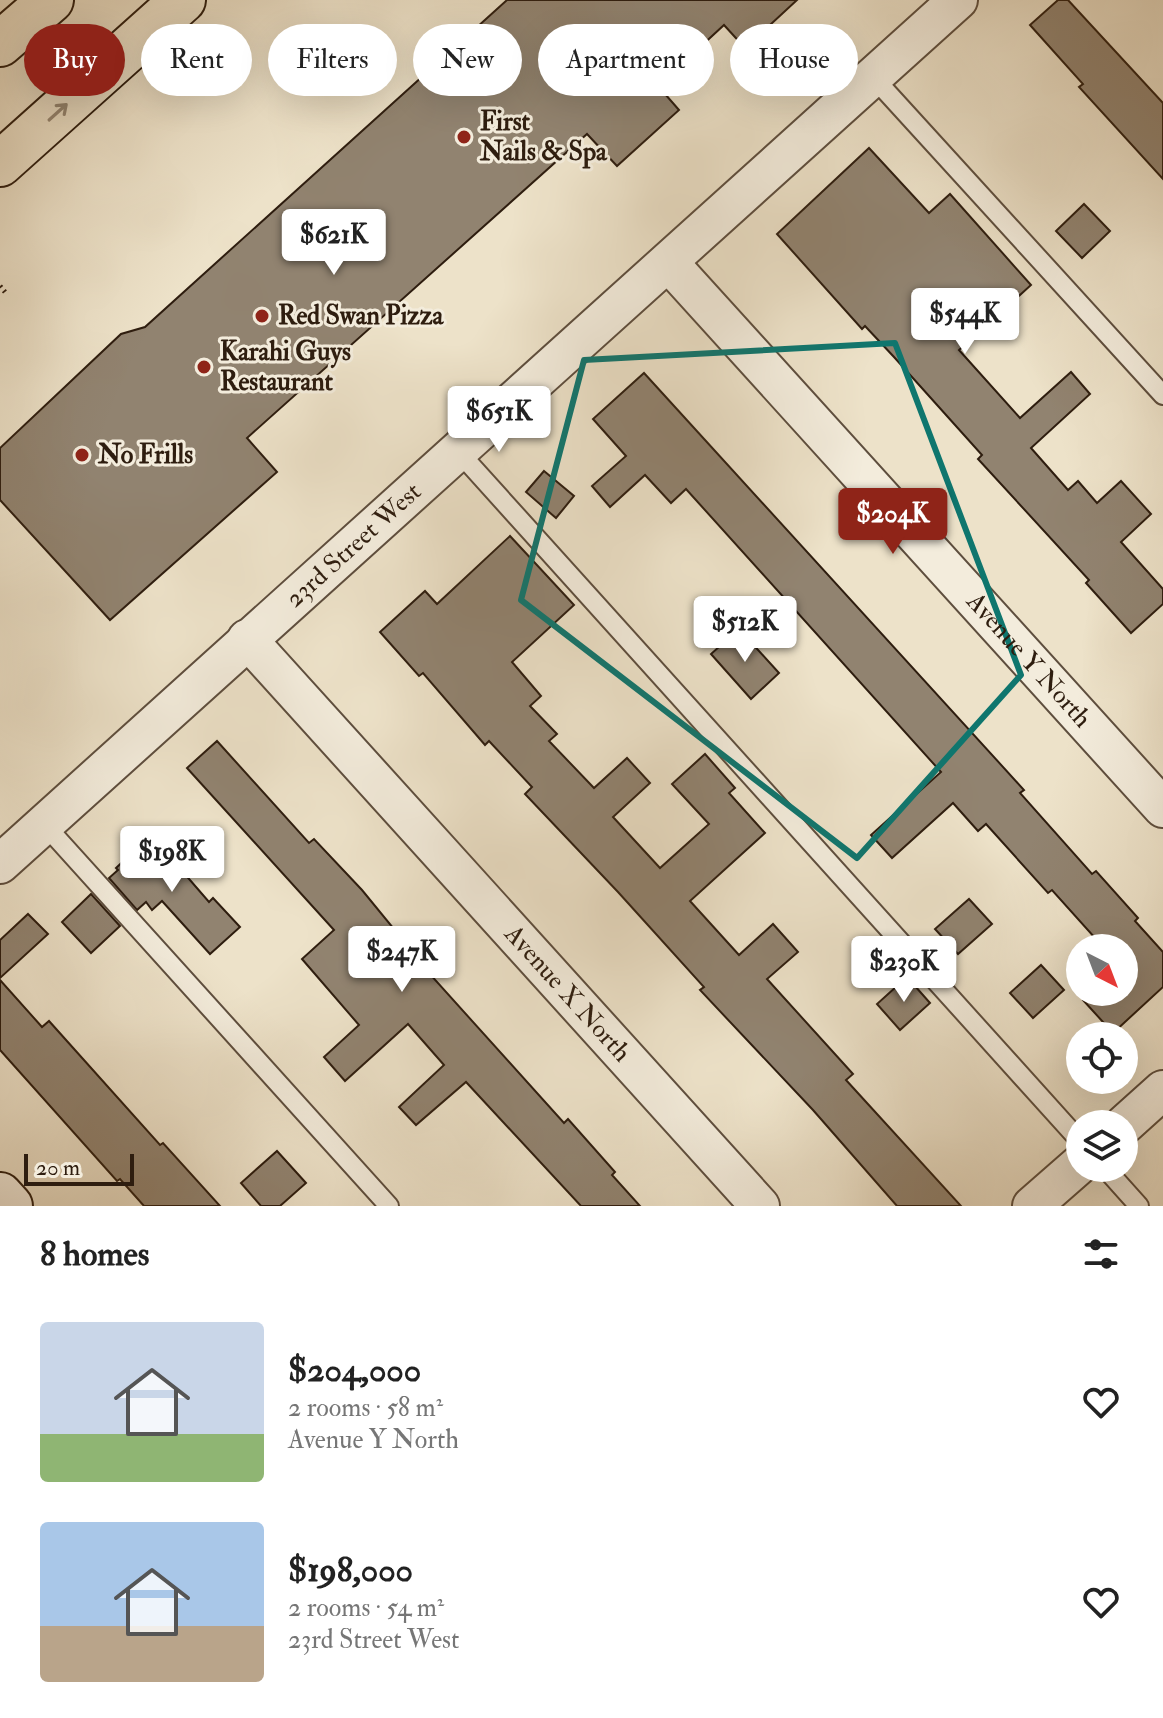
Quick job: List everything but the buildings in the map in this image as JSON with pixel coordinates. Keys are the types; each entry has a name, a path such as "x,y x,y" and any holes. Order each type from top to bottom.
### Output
{"main road":[{"path":"0,164 183,0"},
{"path":"0,44 50,1"}],"street":[{"name":"23rd Street West","path":"0,864 958,0"},
{"name":"Avenue Y North","path":"669,263 1163,808"},
{"name":"Avenue X North","path":"247,639 760,1206"},
{"path":"1138,1112 1163,1090"},
{"path":"1032,1206 1066,1176"},
{"path":"0,1195 10,1206"}],"lane":[{"path":"873,77 1163,395"},
{"path":"457,450 1066,1125"},
{"path":"44,824 389,1206"},
{"path":"1118,1182 1139,1206"}],"highlighted area":[{"path":"895,343 1021,675 857,858 521,600 584,360"}],"place":[{"name":"First Nails & Spa","path":"464,137"},
{"name":"Red Swan Pizza","path":"262,316"},
{"name":"Karahi Guys Restaurant","path":"204,367"},
{"name":"No Frills","path":"82,455"}]}
